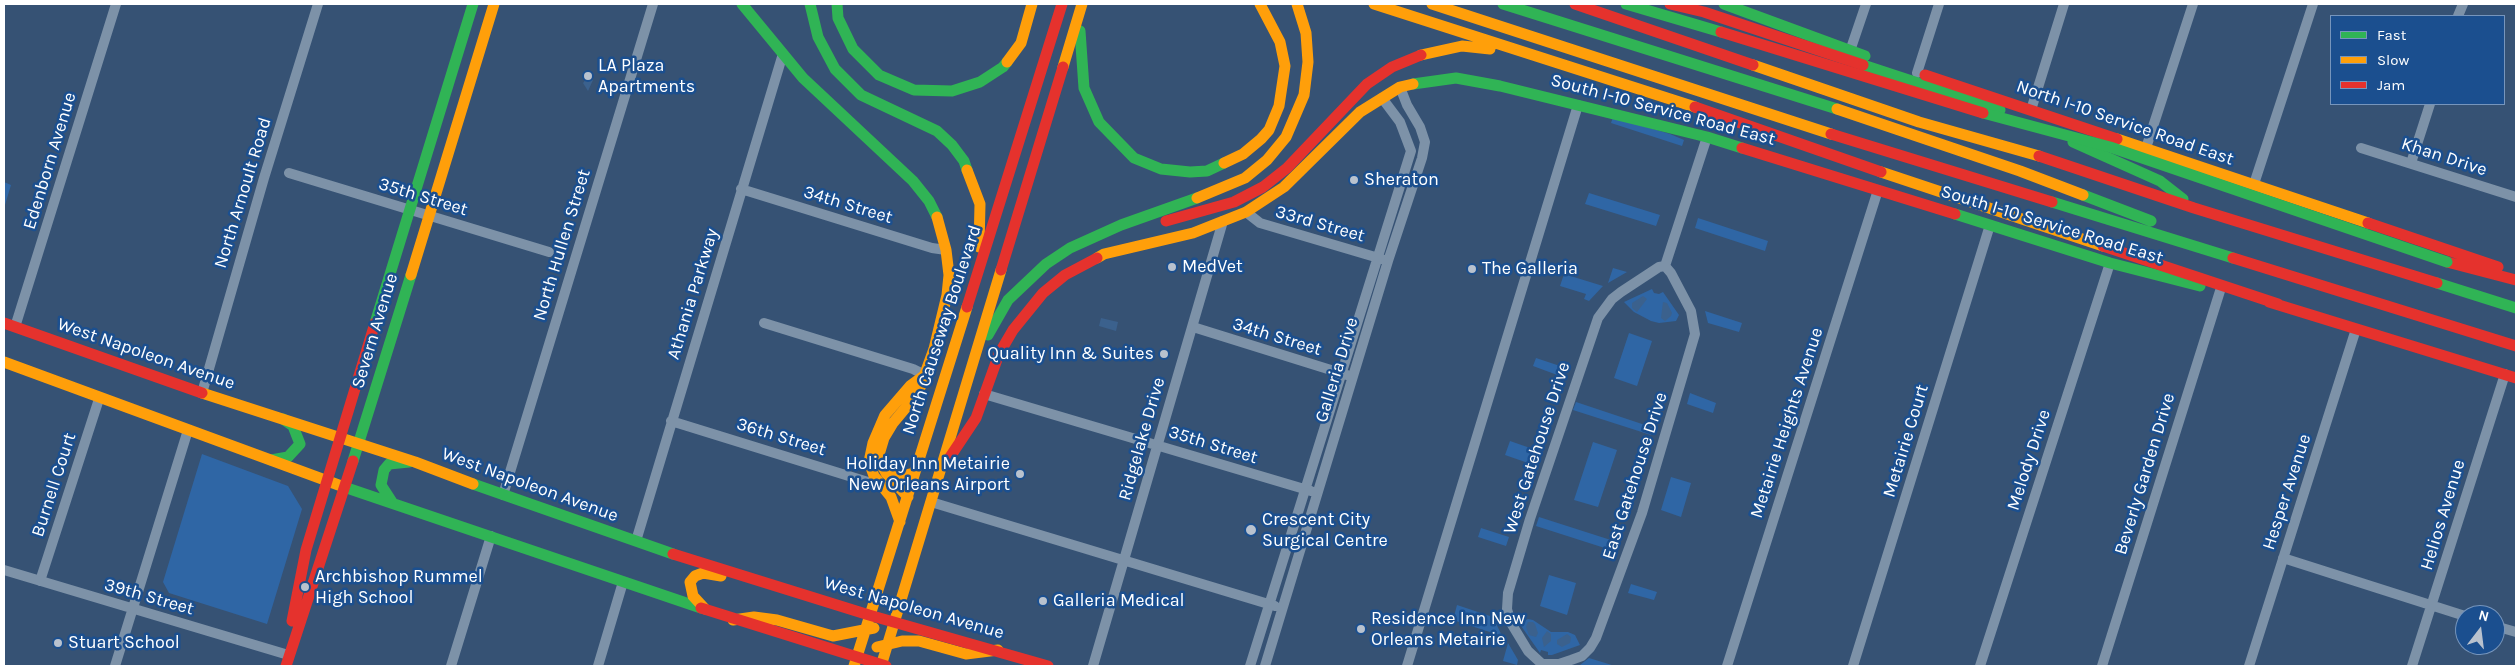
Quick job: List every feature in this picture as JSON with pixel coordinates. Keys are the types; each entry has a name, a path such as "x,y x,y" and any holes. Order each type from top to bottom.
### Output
{"main road":[{"name":"Severn Avenue","path":"282,666 306,550 472,4"},
{"name":"Severn Avenue","path":"286,666 396,327 427,216 494,4"},
{"path":"742,4 782,56 803,78 913,181 929,201 946,250 949,274 947,295 934,350 918,393 893,423 884,438 878,458 886,473 914,506 916,517 900,570 903,592"},
{"path":"810,4 818,37 835,70 861,95 937,131 952,144 964,161 976,189 981,215 981,236 970,296"},
{"path":"837,4 838,18 853,49 879,76 914,90 952,91 980,82 1003,68 1021,43 1032,4"},
{"name":"North Causeway Boulevard","path":"855,662 1062,4"},
{"path":"1081,5 1080,50 1084,88 1099,122 1134,158 1161,169 1190,172 1207,171 1244,154 1269,130 1279,106 1285,66 1280,42 1260,4"},
{"path":"974,365 1008,300 1046,264 1070,248 1090,239 1244,178 1267,160 1286,137 1304,95 1308,62 1306,33 1296,4"},
{"path":"1374,4 1468,33 1533,57 1668,99 1835,157 2278,304"},
{"path":"1432,4 1857,142 2516,346"},
{"path":"1503,4 1831,107 2020,171 2284,274"},
{"path":"1575,4 1902,116 2026,152 2194,208 2516,308"},
{"path":"1626,4 1939,101 2110,147 2447,262 2516,280"},
{"path":"1670,4 1704,12"},
{"path":"1684,4 2000,110 2045,128 2160,181 2194,208"},
{"name":"North I-10 Service Road East","path":"1724,4 1826,40 1850,51 2146,148 2215,174 2254,184 2387,232 2516,272"},
{"name":"North Causeway Boulevard","path":"883,666 893,620 974,365 982,327 1081,5"},
{"path":"1090,239 1208,210 1234,202 1263,188 1286,168 1367,84 1392,67 1425,53 1462,46 1498,49 1533,57"},
{"name":"South I-10 Service Road East","path":"940,472 976,418 999,354 1013,330 1044,293 1065,275 1104,254 1193,233 1246,212 1284,187 1360,112 1400,87 1427,80 1456,78 1500,86 1707,137 2110,263 2278,304 2512,376"},
{"path":"1919,184 2098,232"},
{"path":"2155,246 2284,274"},
{"name":"West Napoleon Avenue","path":"9,325 202,392 415,462 636,541 869,615 893,620 1048,666"},
{"path":"4,365 270,461 855,662 883,666"},
{"path":"900,522 891,497 874,476 869,462 873,444 884,415 910,386 925,375"},
{"path":"270,461 288,457 300,444 293,426 280,417"},
{"path":"392,502 381,484 384,470 389,464 415,462"},
{"path":"886,473 901,476 916,468 918,481 931,502"},
{"path":"707,610 690,590 690,582 695,576 703,573 784,594 797,592"},
{"path":"733,620 754,617 777,620 833,636 864,631 893,620"},
{"path":"855,662 887,644 919,641 966,654 998,650"},
{"path":"1015,656 1034,666"}],"street":[{"name":"Edenborn Avenue","path":"9,325 116,4"},
{"name":"North Arnoult Road","path":"202,392 264,178 318,4"},
{"name":"North Hullen Street","path":"503,495 654,4"},
{"path":"1850,51 1866,4"},
{"path":"1916,73 1939,4"},
{"path":"2031,110 2064,4"},
{"path":"2146,148 2192,4"},
{"path":"2254,184 2313,4"},
{"name":"Athania Parkway","path":"636,541 782,56"},
{"name":"Galleria Drive","path":"1265,666 1352,377 1422,158 1425,142 1420,127 1407,105 1400,87"},
{"name":"Galleria Drive","path":"1250,666 1411,152 1400,122 1382,98"},
{"path":"2410,163 2430,105"},
{"path":"1407,666 1578,106"},
{"path":"1665,266 1707,137"},
{"name":"Khan Drive","path":"2361,148 2516,197"},
{"name":"35th Street","path":"289,173 549,252"},
{"name":"34th Street","path":"741,189 932,248 946,250"},
{"name":"Metairie Heights Avenue","path":"1727,666 1878,190"},
{"name":"33rd Street","path":"1246,212 1260,223 1388,261"},
{"name":"Ridgelake Drive","path":"1093,666 1126,561 1156,445 1223,222"},
{"name":"Metairie Court","path":"1854,666 1990,225"},
{"name":"Melody Drive","path":"1980,666 2110,263"},
{"name":"West Gatehouse Drive","path":"1542,665 1528,651 1512,623 1507,609 1508,593 1530,519 1598,318 1612,299 1621,292 1659,267 1665,266"},
{"name":"East Gatehouse Drive","path":"1542,665 1559,664 1571,660 1582,656 1590,648 1602,622 1645,504 1695,334 1691,311 1671,273 1665,266"},
{"name":"Beverly Garden Drive","path":"2102,666 2220,291"},
{"path":"764,323 925,375"},
{"name":"34th Street","path":"1193,327 1352,377"},
{"name":"Hesper Avenue","path":"2249,666 2356,329"},
{"name":"Helios Avenue","path":"2412,666 2431,606 2512,376"},
{"name":"35th Street","path":"984,394 1317,493"},
{"name":"Burnell Court","path":"40,581 99,399"},
{"name":"36th Street","path":"671,421 881,486"},
{"path":"115,666 188,430"},
{"path":"931,502 1282,608"},
{"path":"451,666 491,536"},
{"path":"2282,558 2455,613"},
{"name":"39th Street","path":"4,570 285,654"},
{"path":"598,666 623,582"}],"shaded area":[{"path":"589,76 593,80 588,91 583,83"},
{"path":"1613,117 1670,134 1684,140 1682,146 1611,123"},
{"path":"4,182 11,185 5,205 4,205"},
{"path":"1589,193 1660,215 1656,226 1585,204"},
{"path":"1698,218 1768,241 1765,251 1695,228"},
{"path":"1613,268 1627,272 1608,283"},
{"path":"1564,274 1603,286 1589,301 1584,299 1586,294 1560,286"},
{"path":"1652,289 1654,293 1659,294 1663,292 1679,315 1676,321 1659,323 1651,321 1634,312 1624,302"},
{"path":"1643,296 1647,299 1637,312 1632,308 1632,303"},
{"path":"1663,302 1667,303 1672,313 1665,321 1661,318"},
{"path":"1705,311 1742,323 1739,332 1708,323"},
{"path":"1101,318 1118,322 1116,331 1099,326"},
{"path":"1629,333 1652,341 1637,386 1614,378"},
{"path":"1536,358 1563,367 1560,376 1533,366"},
{"path":"1690,393 1716,403 1713,413 1687,404"},
{"path":"1576,402 1654,428 1651,435 1573,410"},
{"path":"1510,441 1533,449 1528,463 1505,455"},
{"path":"1593,442 1617,450 1598,507 1574,500"},
{"path":"202,454 288,486 302,509 267,624 169,593 163,582"},
{"path":"1671,477 1691,483 1681,517 1661,510"},
{"path":"1539,517 1617,542 1614,551 1536,526"},
{"path":"1481,528 1509,537 1506,546 1478,537"},
{"path":"1549,575 1576,583 1567,615 1540,606"},
{"path":"1631,584 1657,592 1654,600 1628,593"},
{"path":"1457,605 1493,617 1502,636 1453,620"},
{"path":"1528,619 1533,620 1551,632 1568,632 1575,635 1580,645 1552,655 1548,655 1548,652 1541,650 1540,653 1519,623"},
{"path":"1528,622 1535,624 1538,633 1536,637 1529,635 1526,627"},
{"path":"1547,631 1551,634 1551,641 1544,647 1542,638"},
{"path":"1567,634 1571,637 1570,643 1562,647 1557,644 1557,640"},
{"path":"1508,643 1518,660 1517,665 1503,661"},
{"path":"1589,658 1615,666 1580,665"}],"traffic: fast":[{"path":"375,323 473,4"},
{"path":"742,4 803,78 913,181 929,201 937,217"},
{"path":"810,4 818,37 835,69 861,95 937,131 952,145 964,161 967,170"},
{"path":"837,4 838,18 853,49 879,75 914,90 952,91 980,82 1003,67 1007,62"},
{"path":"1503,4 1837,109"},
{"path":"1626,4 1721,32"},
{"path":"1724,4 1865,56"},
{"path":"1080,31 1084,88 1099,122 1134,158 1161,169 1190,172 1207,171 1224,163"},
{"path":"1863,65 2000,110"},
{"path":"1413,84 1456,78 1500,86 1707,137 1742,148"},
{"path":"1983,113 2110,147 2447,262"},
{"path":"2073,142 2160,181 2183,199"},
{"path":"2083,195 2151,221"},
{"path":"988,335 1008,300 1046,264 1070,248 1121,225 1197,198"},
{"path":"2052,202 2233,258"},
{"path":"1955,214 2110,263 2200,286"},
{"path":"353,461 411,275"},
{"path":"2437,283 2516,308"},
{"path":"271,460 288,457 300,444 293,426 283,419"},
{"path":"392,502 381,485 384,470 389,464 409,462"},
{"path":"473,484 673,554"},
{"path":"344,487 701,608"}],"traffic: slow":[{"path":"411,275 494,4"},
{"path":"1007,62 1021,43 1032,4"},
{"path":"1063,67 1082,4"},
{"path":"1224,163 1243,154 1261,139 1269,130 1279,106 1285,66 1280,42 1260,4"},
{"path":"1197,198 1245,178 1267,160 1286,137 1304,95 1308,62 1306,33 1297,4"},
{"path":"1374,4 1695,107"},
{"path":"1432,4 1831,134"},
{"path":"1421,55 1462,46 1490,49"},
{"path":"1753,65 1919,122 2039,156"},
{"path":"1097,258 1104,254 1193,233 1246,212 1284,187 1360,112 1400,87 1413,84"},
{"path":"1837,109 2020,171 2083,195"},
{"path":"2117,139 2368,223"},
{"path":"967,170 980,204 979,247"},
{"path":"1881,172 2103,246"},
{"path":"908,497 886,473 878,458 884,438 893,423 918,393 934,349 947,295 949,275 946,250 937,217"},
{"path":"881,666 1001,270"},
{"path":"854,666 967,307"},
{"path":"4,362 344,487"},
{"path":"900,522 891,497 874,476 869,462 873,443 885,415 910,386 925,375"},
{"path":"202,393 415,462 473,484"},
{"path":"886,473 901,476 914,473"},
{"path":"705,609 693,596 690,582 695,576 703,573 721,576"},
{"path":"733,620 754,617 777,620 833,636 874,628"},
{"path":"877,647 902,641 919,641 966,654 998,650"}],"traffic: jam":[{"path":"967,307 1062,4"},
{"path":"1575,4 1753,65"},
{"path":"1670,4 1704,12 1863,65"},
{"path":"1721,32 1983,113"},
{"path":"1166,221 1234,202 1263,187 1287,168 1367,84 1392,67 1421,55"},
{"path":"1001,270 1063,67"},
{"path":"1925,75 2117,139"},
{"path":"1695,107 1881,172"},
{"path":"1831,134 2052,202"},
{"path":"1742,148 1955,214"},
{"path":"2039,156 2194,208 2437,283"},
{"path":"2368,223 2498,267"},
{"path":"2103,246 2278,304"},
{"path":"948,460 976,418 999,354 1013,330 1043,293 1065,275 1097,258"},
{"path":"2233,258 2516,346"},
{"path":"2447,262 2516,280"},
{"path":"2269,302 2516,378"},
{"path":"4,323 202,393"},
{"path":"292,621 306,550 375,323"},
{"path":"286,666 353,461"},
{"path":"673,554 869,615 1048,666"},
{"path":"701,608 886,666"}],"place":[{"name":"LA Plaza Apartments","path":"588,76"},
{"name":"Sheraton","path":"1354,180"},
{"name":"MedVet","path":"1172,267"},
{"name":"The Galleria","path":"1472,269"},
{"name":"Quality Inn & Suites","path":"1164,354"},
{"name":"Holiday Inn Metairie New Orleans Airport","path":"1020,474"},
{"name":"Crescent City Surgical Centre","path":"1251,530"},
{"name":"Archbishop Rummel High School","path":"305,587"},
{"name":"Galleria Medical","path":"1043,601"},
{"name":"Residence Inn New Orleans Metairie","path":"1361,629"},
{"name":"Stuart School","path":"58,643"}]}
